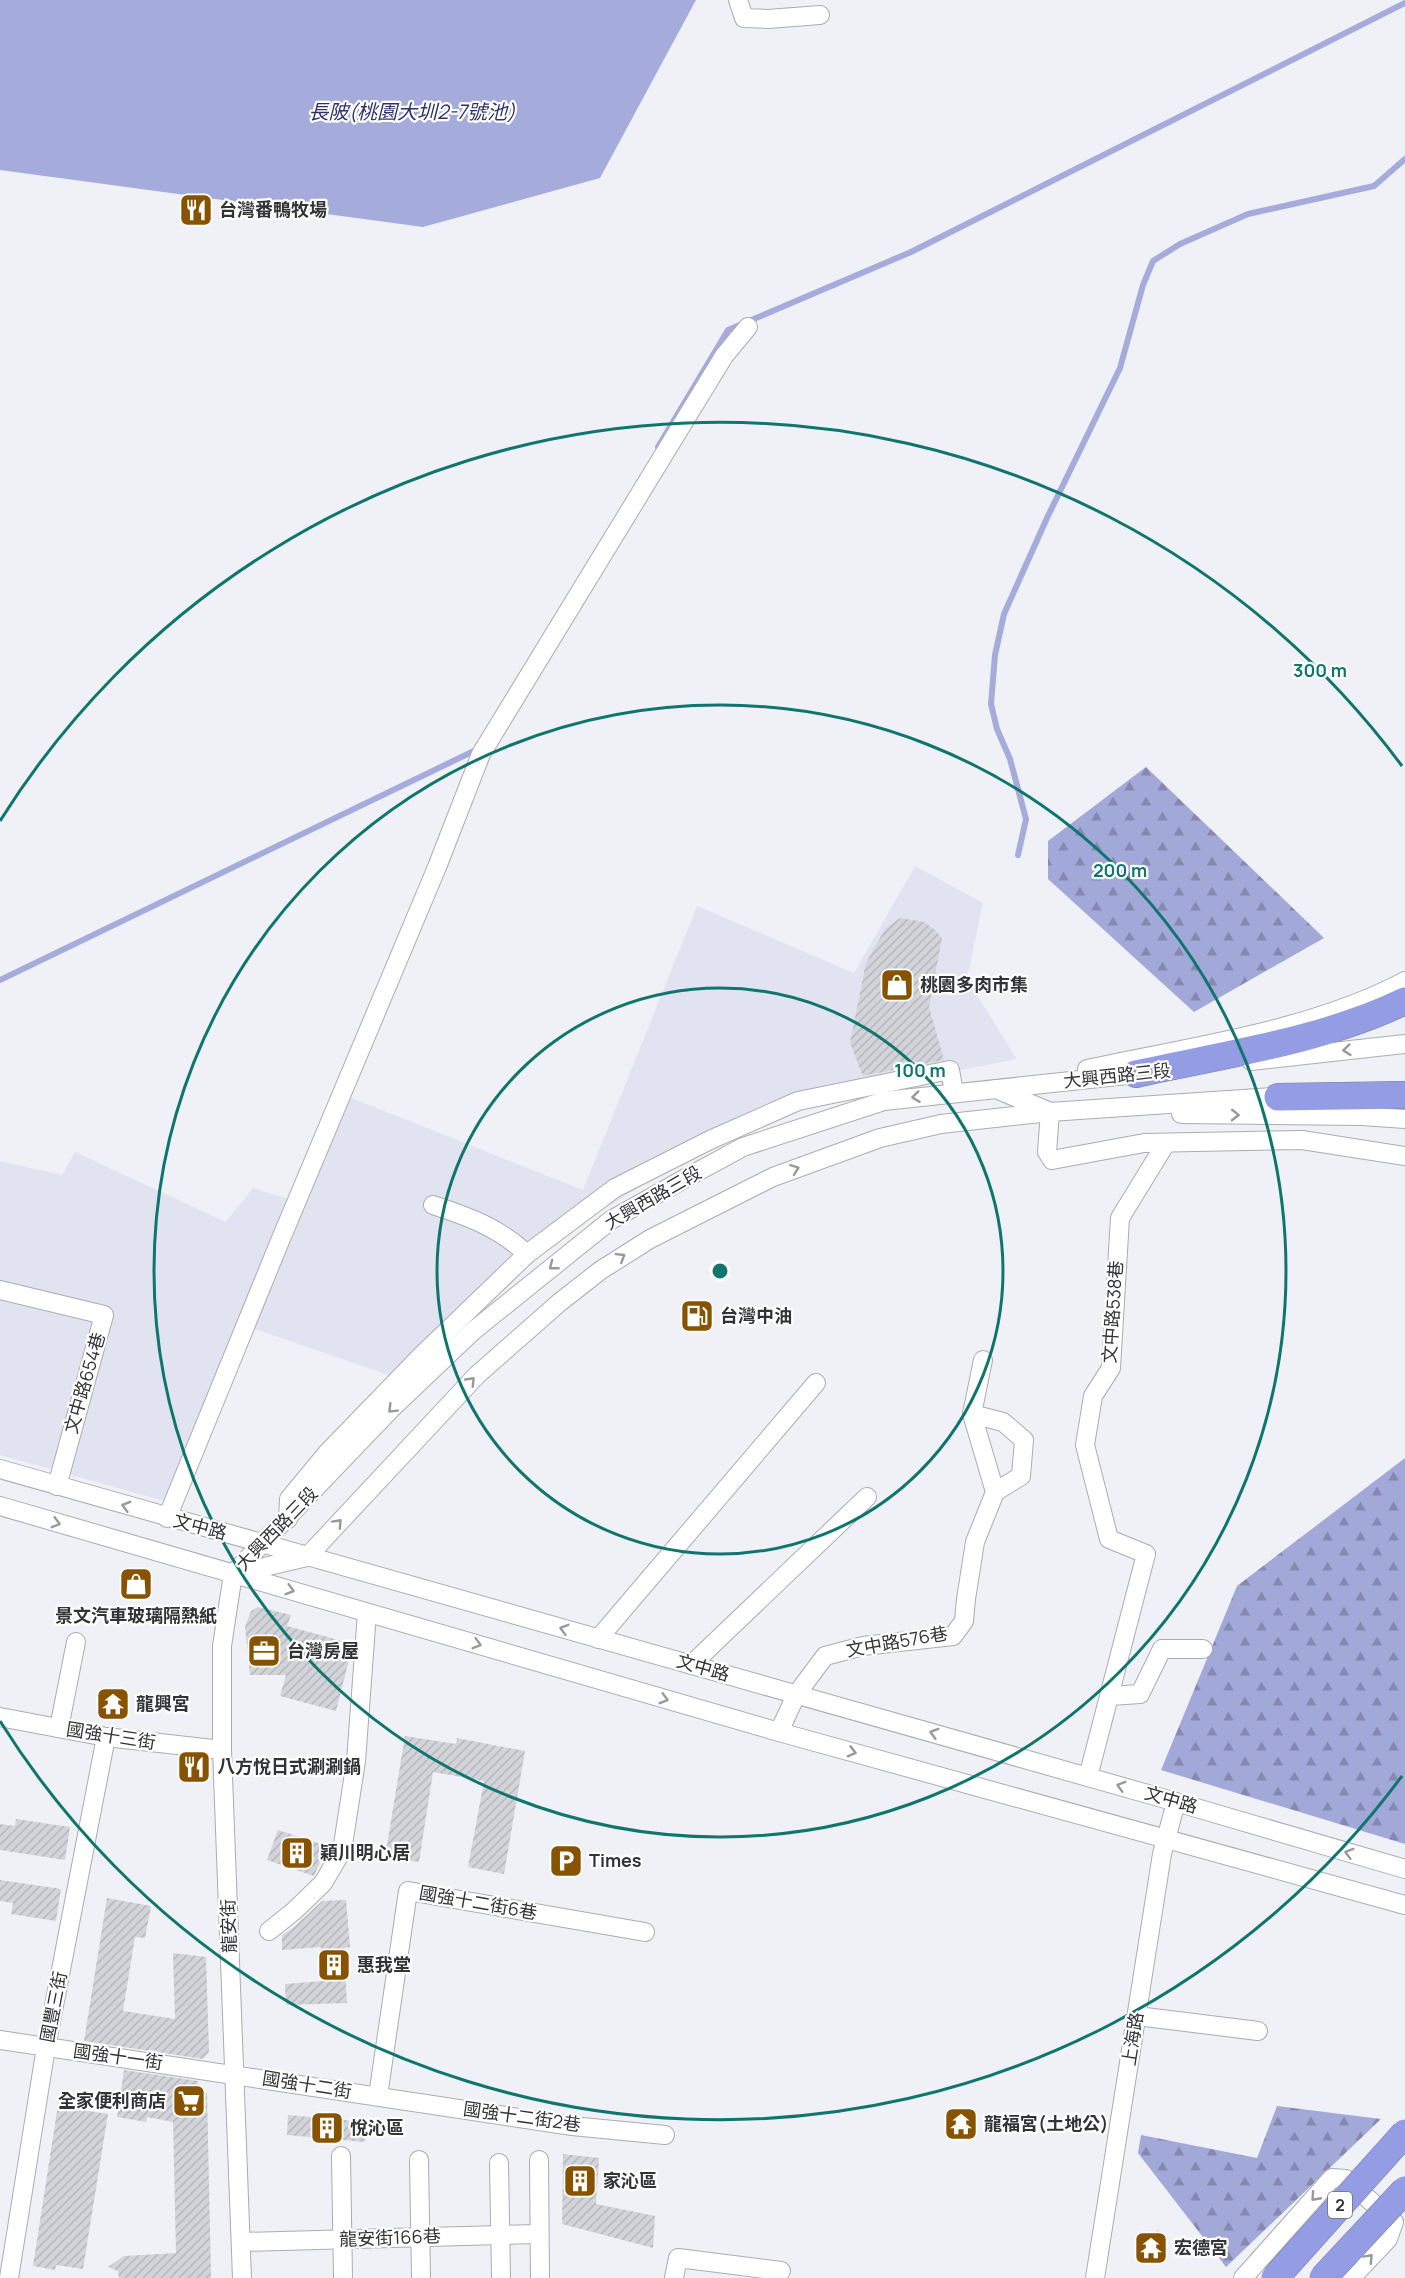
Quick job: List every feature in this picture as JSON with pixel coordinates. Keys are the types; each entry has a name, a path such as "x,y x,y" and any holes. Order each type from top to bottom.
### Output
{"highway":[{"path":"1136,1074 1296,1039 1355,1023 1405,1001"},
{"path":"1278,1097 1405,1095"},
{"name":"2","path":"1275,2278 1405,2133"},
{"name":"2","path":"1323,2278 1405,2190"}],"street":[{"path":"738,0 744,18 768,19 820,15"},
{"path":"167,1518 284,1230 437,867 481,754 724,356 748,327"},
{"path":"995,1089 1293,1025 1351,1007 1405,981"},
{"name":"大興西路三段","path":"233,1574 391,1409 473,1330 611,1220 742,1147 884,1101 1405,1044"},
{"path":"288,1519 289,1498 328,1452 420,1357 527,1254 615,1188 710,1140 798,1101 950,1070 954,1092"},
{"name":"大興西路三段","path":"233,1574 307,1557 477,1375 560,1302 601,1270 650,1239 773,1177 880,1138 941,1124 1050,1112 1278,1097 1405,1082"},
{"path":"995,1089 1050,1112 1362,1116 1405,1119"},
{"path":"1050,1112 1047,1152 1052,1160 1144,1143 1302,1140 1405,1156"},
{"name":"文中路538巷","path":"1088,1777 1146,1554 1109,1539 1085,1445 1093,1396 1111,1368 1120,1218 1166,1143"},
{"path":"433,1204 469,1217 509,1238 527,1254"},
{"name":"文中路654巷","path":"0,1290 104,1315 57,1486"},
{"path":"972,1414 1003,1422 1024,1440 1021,1476 995,1492 972,1414 983,1360"},
{"path":"598,1639 816,1383"},
{"name":"文中路","path":"0,1469 1405,1869"},
{"name":"文中路576巷","path":"779,1732 796,1695 825,1656 863,1646 953,1636 964,1621 975,1542 995,1492"},
{"path":"691,1665 867,1497"},
{"name":"文中路","path":"0,1506 779,1732 1405,1905"},
{"name":"龍安街","path":"233,1574 222,1646 222,1750 242,2278"},
{"path":"269,1931 323,1883 342,1851 356,1761 367,1613"},
{"path":"59,1728 76,1642"},
{"path":"1110,1696 1140,1694 1162,1649 1203,1649"},
{"name":"國強十三街","path":"0,1716 106,1737 222,1750"},
{"name":"國豐三街","path":"9,2278 6,2259 106,1737"},
{"name":"上海路","path":"1095,2278 1166,1838 1176,1802"},
{"name":"國強十二街6巷","path":"378,2096 408,1891 645,1932"},
{"path":"1137,2016 1258,2031"},
{"name":"國強十一街","path":"0,2040 235,2073"},
{"name":"國強十二街","path":"235,2073 378,2096"},
{"name":"國強十二街2巷","path":"378,2096 572,2126 665,2135"},
{"path":"340,2156 343,2278"},
{"path":"419,2160 421,2278"},
{"path":"539,2160 540,2278"},
{"path":"499,2163 501,2278"},
{"path":"1243,2278 1332,2178 1346,2180 1394,2222 1388,2239 1351,2278"},
{"name":"龍安街166巷","path":"240,2242 539,2234"},
{"path":"674,2278 678,2258 781,2271"}],"shaded area":[{"path":"915,866 983,903 967,979 1017,1059 841,1094 708,1146 539,1248 394,1377 247,1326 168,1502 0,1455 0,1161 62,1175 75,1152 226,1222 253,1188 301,1203 349,1097 583,1190 697,906 854,973"}],"green space":[{"path":"1146,767 1324,938 1194,1012 1048,879 1048,841"},
{"path":"1405,1458 1405,1844 1161,1770 1237,1586"},
{"path":"1277,2106 1381,2119 1226,2267 1138,2153 1141,2135 1257,2158"}],"water":[{"name":"長陂(桃園大圳2-7號池)","path":"0,0 696,0 600,178 423,227 0,170"}],"building":[{"name":"桃園多肉市集","path":"900,918 924,922 942,938 929,1007 944,1060 863,1076 850,1043 866,963 885,929"},
{"path":"258,1607 291,1615 287,1626 353,1644 336,1711 280,1696 286,1675 250,1675 245,1627 251,1611"},
{"path":"405,1736 456,1744 457,1738 525,1751 504,1874 468,1867 484,1781 433,1772 419,1862 385,1857"},
{"path":"16,1819 70,1827 65,1860 0,1850 0,1824 15,1826"},
{"name":"穎川明心居","path":"278,1830 327,1846 314,1876 267,1860"},
{"path":"0,1880 61,1889 56,1921 11,1914 13,1903 0,1901"},
{"path":"107,1898 151,1906 145,1938 135,1937 123,2011 175,2019 173,1953 206,1957 209,2052 203,2059 84,2041"},
{"name":"惠我堂","path":"346,1900 350,1947 344,1948 347,2003 286,2005 285,1984 324,1981 321,1947 282,1950 282,1935 322,1901"},
{"path":"124,2070 198,2081 198,2092 207,2092 211,2278 119,2278 118,2271 108,2267 124,2256 176,2253 173,2122 147,2117 146,2122 117,2117"},
{"path":"60,2092 84,2096 82,2110 108,2114 83,2269 56,2265 55,2270 33,2266"},
{"name":"悅沁區","path":"288,2115 367,2122 365,2142 287,2135"},
{"name":"家沁區","path":"563,2154 599,2158 596,2204 655,2216 653,2248 562,2224"},
{"name":"宏德宮","path":"1159,2230 1167,2257 1143,2265 1136,2238"}],"waterway":[{"path":"658,447 728,330 911,252 1405,3"},
{"path":"1018,855 1026,819 1010,759 997,729 991,704 995,655 1004,614 1047,518 1120,368 1143,285 1153,261 1180,244 1248,214 1374,186 1405,159"},
{"path":"0,980 478,749"}],"place":[{"name":"台灣番鴨牧場","path":"196,210"},
{"name":"桃園多肉市集","path":"897,985"},
{"name":"台灣中油","path":"697,1316"},
{"name":"景文汽車玻璃隔熱紙","path":"136,1584"},
{"name":"台灣房屋","path":"264,1651"},
{"name":"龍興宮","path":"113,1704"},
{"name":"八方悅日式涮涮鍋","path":"194,1767"},
{"name":"穎川明心居","path":"297,1853"},
{"name":"Times","path":"566,1861"},
{"name":"惠我堂","path":"334,1965"},
{"name":"全家便利商店","path":"189,2101"},
{"name":"龍福宮(土地公)","path":"961,2124"},
{"name":"悅沁區","path":"327,2128"},
{"name":"家沁區","path":"580,2181"},
{"name":"宏德宮","path":"1151,2248"}]}
